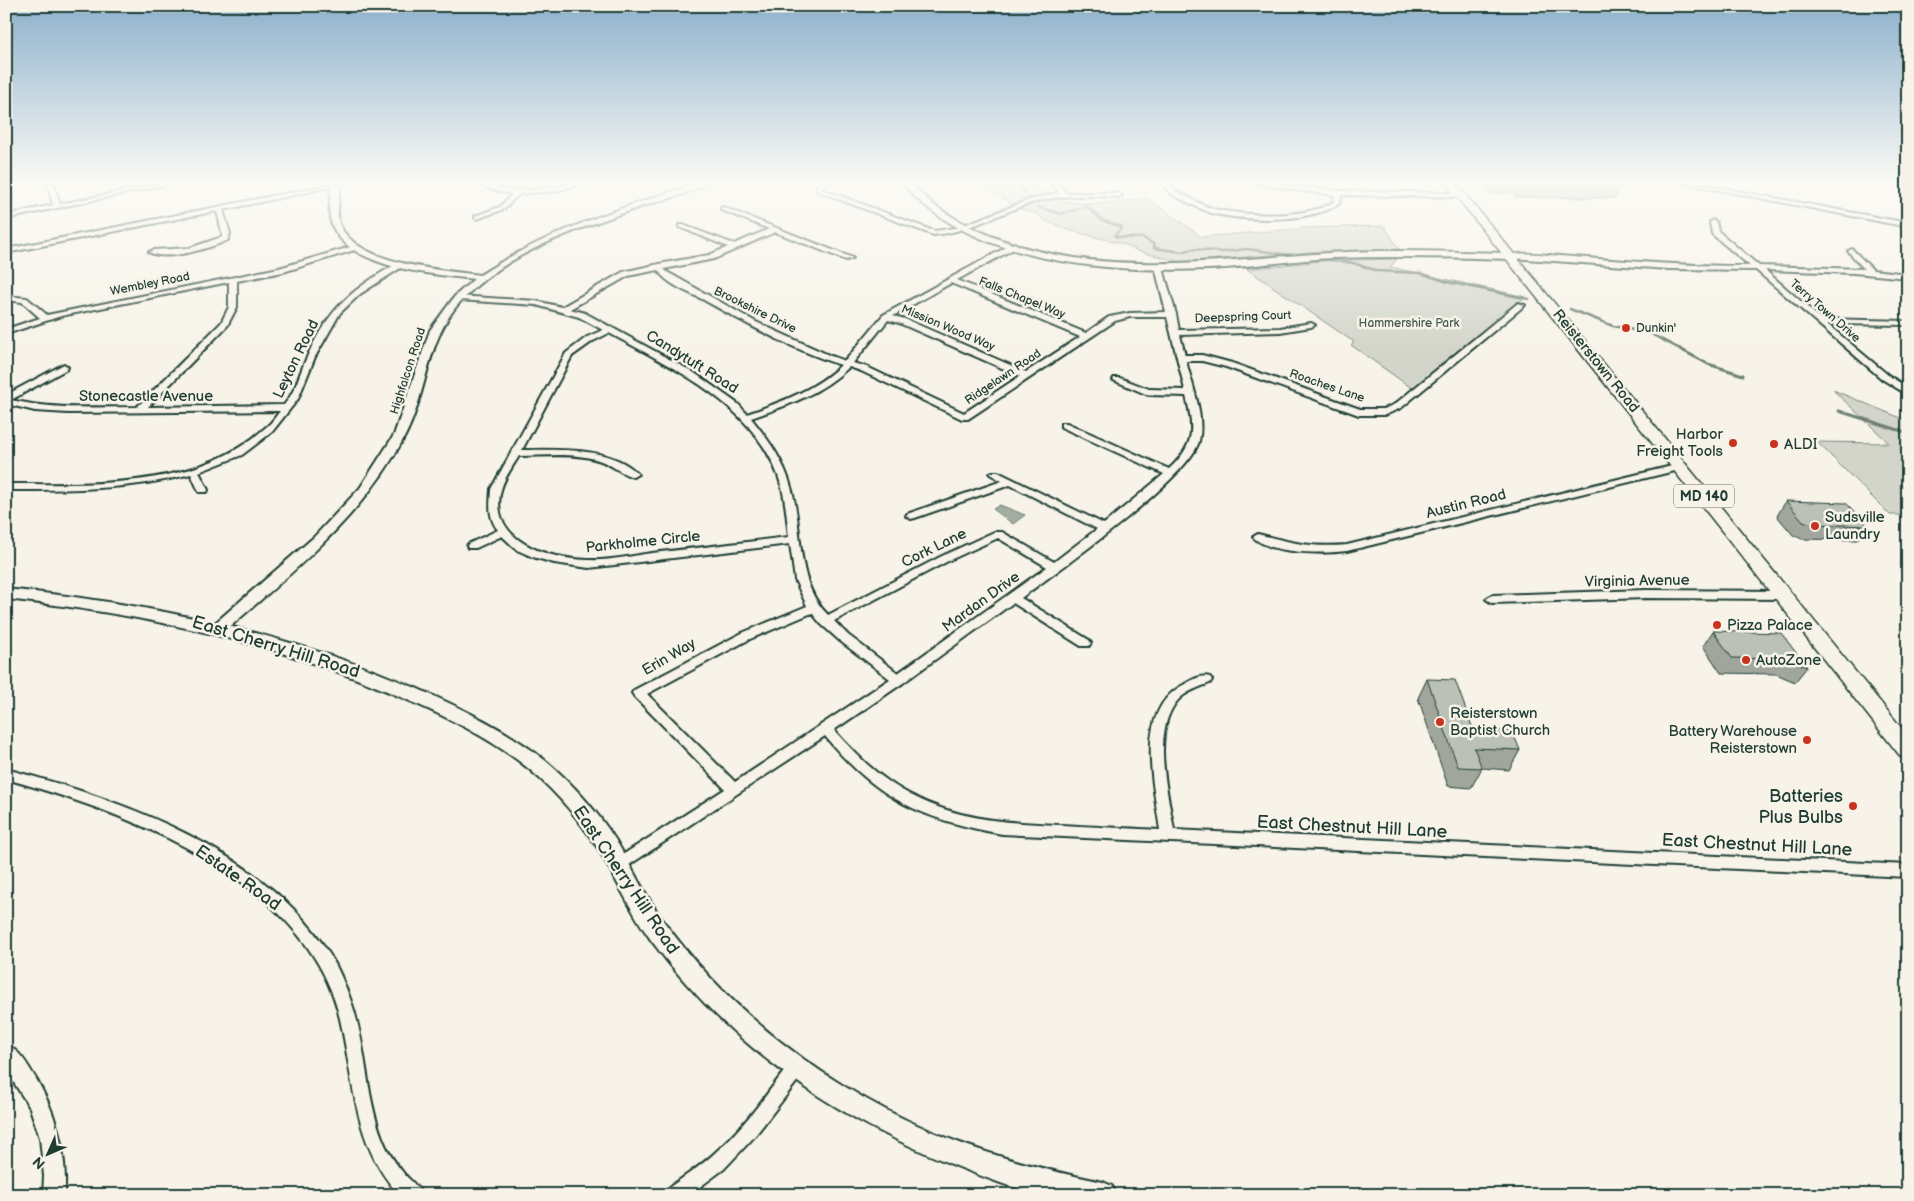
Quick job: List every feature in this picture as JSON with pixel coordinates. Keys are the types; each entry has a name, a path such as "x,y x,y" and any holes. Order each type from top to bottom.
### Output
{"main road":[{"name":"Reisterstown Road","path":"1497,239 1908,751"},
{"name":"East Cherry Hill Road","path":"6,594 122,608 219,628 346,666 390,683 475,724 512,746 560,786 598,832 655,929 705,990 755,1038 796,1069 846,1101 894,1126 992,1166 1060,1191 1103,1195"}],"street":[{"path":"6,251 64,239"},
{"path":"153,252 169,252 204,246 222,239"},
{"path":"346,239 357,248 371,255 401,265 483,278"},
{"name":"Highfalcon Road","path":"219,628 324,534 366,487 400,436 416,394 430,339 436,326 458,298 483,278 516,256 552,239"},
{"path":"714,239 734,247"},
{"path":"565,310 617,278 634,271 698,260 752,239"},
{"path":"801,239 849,258"},
{"path":"996,239 1014,246 1079,260 1159,267 1209,266 1349,255 1547,256 1688,267 1870,271 1908,276"},
{"name":"Terry Town Drive","path":"1723,239 1885,377 1908,392"},
{"path":"746,417 808,393 834,376 847,364 886,316 1014,246"},
{"name":"Wembley Road","path":"6,332 45,318 303,265 357,248"},
{"path":"1852,251 1870,271"},
{"name":"Leyton Road","path":"6,486 130,484 169,478 194,471 233,454 260,437 288,408 299,390 319,342 342,304 367,284 401,265"},
{"name":"Brookshire Drive","path":"659,266 664,274 720,307 828,358 847,364"},
{"name":"Mardan Drive","path":"618,865 827,730 899,680 1055,567 1180,464 1194,443 1197,423 1172,314 1159,267"},
{"path":"140,410 224,324 233,307 233,279"},
{"name":"Falls Chapel Way","path":"950,280 1086,336"},
{"path":"9,298 24,300 45,318"},
{"name":"Candytuft Road","path":"458,298 536,303 588,318 706,384 746,417 765,441 781,472 787,489 801,580 814,608 825,621 899,680"},
{"name":"Roaches Lane","path":"1182,358 1202,358 1229,365 1359,412 1385,412 1398,406 1521,305"},
{"name":"Ridgelawn Road","path":"847,364 864,369 965,417 1086,336 1120,317 1172,314"},
{"name":"Mission Wood Way","path":"886,316 902,321 1027,376"},
{"path":"1818,321 1908,323"},
{"name":"Deepspring Court","path":"1176,332 1280,330 1311,325"},
{"name":"Parkholme Circle","path":"609,330 590,339 569,355 496,489 494,501 495,518 503,532 512,542 533,554 560,561 589,564 794,540"},
{"path":"6,400 64,367"},
{"path":"1117,380 1148,392 1191,393"},
{"name":"Stonecastle Avenue","path":"6,400 34,408 140,410 288,408"},
{"path":"1064,425 1171,473"},
{"path":"516,453 597,455 618,463 633,474"},
{"name":"Austin Road","path":"1258,537 1295,549 1316,551 1347,548 1680,467"},
{"path":"194,471 203,490"},
{"path":"995,474 1103,528"},
{"path":"911,516 1009,482"},
{"path":"472,546 503,532"},
{"name":"Cork Lane","path":"825,621 946,558 998,534 1055,567"},
{"name":"Virginia Avenue","path":"1492,599 1646,594 1783,595"},
{"path":"1013,598 1085,643"},
{"name":"Erin Way","path":"734,790 638,693 738,638 773,622 814,608"},
{"path":"1168,836 1156,750 1158,730 1167,706 1176,695 1190,686 1206,680"},
{"name":"East Chestnut Hill Lane","path":"827,730 846,755 864,773 914,803 953,818 1021,830 1908,871"},
{"name":"Estate Road","path":"6,774 47,784 101,801 161,827 212,856 258,887 292,916 314,942 331,969 344,1004 368,1119 378,1151 392,1172 412,1194"},
{"path":"6,1054 18,1066 34,1092 45,1121 52,1154 54,1195"},
{"path":"673,1195 730,1152 756,1122 796,1069"}],"green space":[{"path":"1104,239 1393,239 1399,249 1323,251 1180,262 1138,251 1123,244"},
{"name":"Hammershire Park","path":"1397,259 1390,267 1526,297 1413,389 1351,345 1354,342 1247,269 1323,261"},
{"path":"1833,390 1908,421 1908,520 1903,515 1890,515 1817,442 1889,443"}],"shaded area":[{"path":"1000,505 1025,515 1013,524 993,509"}],"building":[{"path":"1786,501 1846,503 1868,526 1812,524 1803,521"},
{"path":"1713,631 1781,633 1807,667 1787,659 1732,658"},
{"path":"1427,679 1455,680 1473,729 1512,731 1520,750 1474,748 1482,768 1458,767"}],"waterway":[{"path":"1145,239 1155,245 1154,248 1182,252 1193,249 1222,252 1247,249 1297,256"},
{"path":"1316,258 1353,263 1378,271 1420,273 1448,282 1529,299"},
{"path":"1570,309 1613,326 1649,333 1682,350"},
{"path":"1680,349 1708,364 1743,375"},
{"path":"1839,411 1908,433"}],"place":[{"name":"Dunkin'","path":"1626,328"},
{"name":"Harbor Freight Tools","path":"1733,443"},
{"name":"ALDI","path":"1774,444"},
{"name":"Sudsville Laundry","path":"1815,526"},
{"name":"Pizza Palace","path":"1717,625"},
{"name":"AutoZone","path":"1746,660"},
{"name":"Reisterstown Baptist Church","path":"1440,722"},
{"name":"Battery Warehouse Reisterstown","path":"1807,740"},
{"name":"Batteries Plus Bulbs","path":"1853,806"}]}
